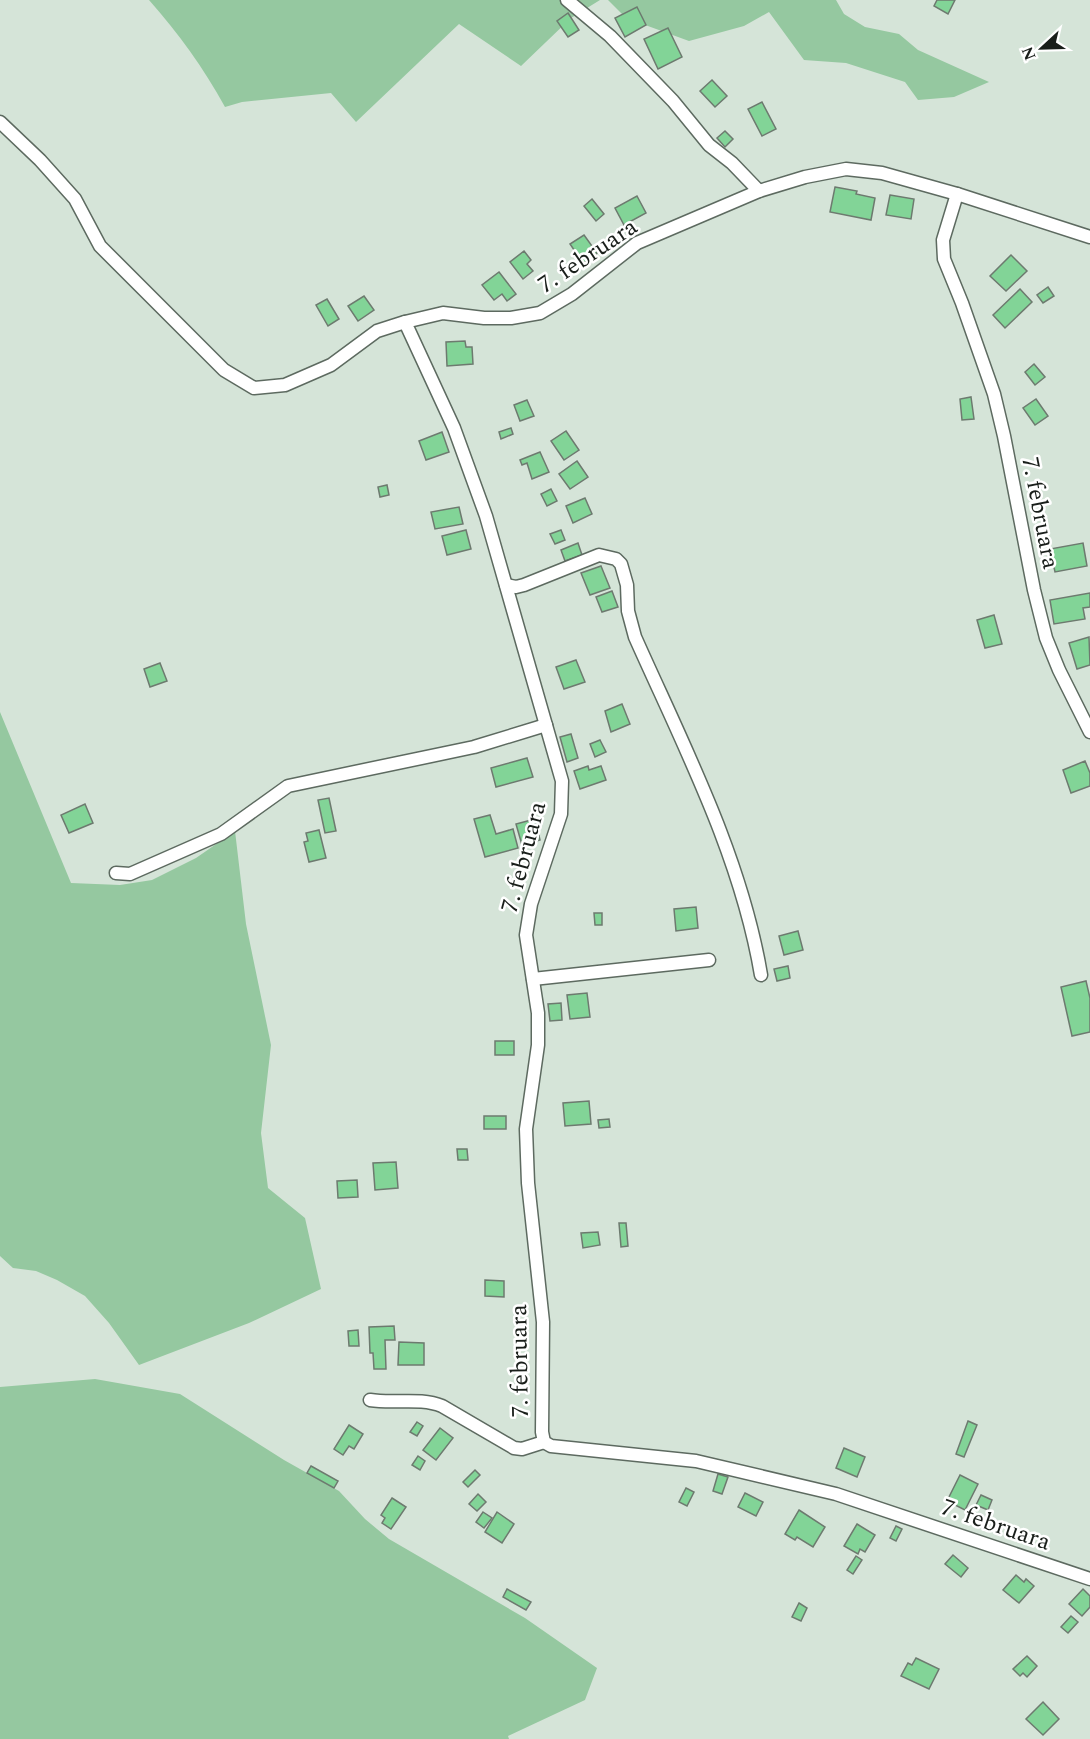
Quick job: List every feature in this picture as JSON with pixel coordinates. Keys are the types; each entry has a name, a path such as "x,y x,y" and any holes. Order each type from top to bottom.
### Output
{"street":[{"path":"567,0 610,36 673,101 709,145 732,163 759,191"},
{"path":"0,122 40,160 75,200 100,246 224,370 254,388 285,385 331,365 377,331 405,322"},
{"name":"7. februara","path":"1090,237 957,194 882,173 846,169 805,177 759,191 638,243 572,294 540,313 512,318 484,318 443,313 405,322 454,429 486,516 562,781 561,814 528,919 526,935 538,1013 538,1045 526,1129 528,1183 543,1322 542,1432 544,1442 551,1446 696,1461 836,1494 1090,1579"},
{"name":"7. februara","path":"957,194 943,240 944,260 962,303 994,394 1046,638 1090,732"},
{"path":"506,585 524,585 599,555 616,559 621,564 627,585 628,610 635,637 718,823 749,914 761,975"},
{"path":"116,873 130,874 210,839 288,786 474,747 546,725"},
{"path":"533,979 709,960"},
{"path":"370,1400 430,1401 514,1448 522,1449 544,1442"}],"green space":[{"path":"149,0 600,0 571,18 521,66 459,24 356,122 331,93 242,102 225,107 190,51"},
{"path":"608,0 836,0 844,14 865,27 899,34 918,50 989,82 954,97 918,100 905,82 846,63 804,60 769,12 744,26 689,41 626,18"},
{"path":"0,712 71,883 120,885 152,880 196,858 235,831 246,924 271,1045 261,1133 268,1188 305,1218 321,1289 249,1323 139,1365 109,1323 85,1296 36,1271 13,1268 0,1256"},
{"path":"95,1379 180,1394 284,1460 339,1491 365,1519 389,1539 525,1618 597,1668 585,1700 508,1736 509,1739 0,1739 0,1387"}],"building":[{"path":"937,0 955,0 948,14 934,6"},
{"path":"637,7 646,25 625,37 615,18"},
{"path":"568,13 579,30 568,37 557,21"},
{"path":"668,28 682,57 658,69 644,39"},
{"path":"712,80 727,96 715,107 700,91"},
{"path":"762,102 776,129 762,136 748,109"},
{"path":"725,131 733,139 725,147 717,138"},
{"path":"835,187 857,191 856,194 875,198 871,220 830,212"},
{"path":"890,195 914,199 911,219 886,215"},
{"path":"637,196 646,213 624,225 615,208"},
{"path":"592,199 604,214 596,221 584,206"},
{"path":"584,235 597,253 583,263 570,244"},
{"path":"524,251 531,260 527,264 533,271 523,279 510,262"},
{"path":"1011,255 1027,271 1006,291 990,276"},
{"path":"499,272 516,294 507,301 502,294 494,300 482,285"},
{"path":"1048,287 1054,296 1043,303 1037,295"},
{"path":"1020,289 1032,302 1005,328 993,315"},
{"path":"364,296 374,310 358,321 348,306"},
{"path":"327,299 339,319 328,326 316,305"},
{"path":"465,341 466,347 472,347 473,364 447,366 446,342"},
{"path":"1034,364 1045,377 1035,385 1025,372"},
{"path":"971,397 974,419 962,420 960,399"},
{"path":"1036,399 1048,416 1035,425 1023,408"},
{"path":"527,400 534,416 520,421 514,405"},
{"path":"511,428 513,434 501,439 499,432"},
{"path":"566,431 579,450 564,460 551,441"},
{"path":"442,432 449,452 426,460 419,441"},
{"path":"540,452 549,472 532,479 527,463 522,465 520,460"},
{"path":"577,461 588,477 570,489 559,474"},
{"path":"387,485 389,495 380,497 378,487"},
{"path":"551,489 557,501 547,506 541,494"},
{"path":"585,498 592,514 573,523 566,506"},
{"path":"459,507 463,524 435,529 431,512"},
{"path":"466,530 471,549 447,555 442,536"},
{"path":"561,530 565,540 555,544 550,534"},
{"path":"578,543 582,555 565,561 561,550"},
{"path":"1083,543 1087,566 1055,572 1050,549"},
{"path":"601,566 610,588 590,595 581,573"},
{"path":"612,591 618,607 602,612 596,597"},
{"path":"1090,593 1090,607 1083,608 1085,619 1054,624 1050,600"},
{"path":"994,615 1002,644 985,648 977,620"},
{"path":"1089,637 1090,665 1077,669 1069,643"},
{"path":"576,660 585,682 564,689 556,667"},
{"path":"160,663 167,681 150,687 144,669"},
{"path":"622,704 630,724 611,732 605,711"},
{"path":"571,734 578,758 567,762 560,737"},
{"path":"600,740 606,752 595,757 590,744"},
{"path":"527,758 533,777 496,787 491,768"},
{"path":"1085,761 1090,773 1090,786 1071,793 1063,770"},
{"path":"588,766 589,770 601,766 606,780 580,789 574,771"},
{"path":"329,798 336,831 325,833 318,800"},
{"path":"85,804 93,823 69,833 61,815"},
{"path":"490,815 496,834 513,829 518,848 485,857 474,819"},
{"path":"535,819 540,840 522,845 516,824"},
{"path":"319,830 326,858 309,862 304,842 308,841 306,833"},
{"path":"696,907 698,928 676,931 674,909"},
{"path":"594,913 602,913 602,925 595,925"},
{"path":"798,931 803,950 784,955 779,936"},
{"path":"788,966 790,978 777,981 774,969"},
{"path":"1086,981 1090,998 1090,1032 1072,1036 1061,987"},
{"path":"587,993 590,1017 570,1019 567,995"},
{"path":"561,1003 562,1020 550,1021 548,1004"},
{"path":"495,1041 514,1041 514,1055 495,1055"},
{"path":"589,1101 591,1124 565,1126 563,1103"},
{"path":"484,1116 506,1116 506,1129 484,1129"},
{"path":"609,1119 610,1127 599,1128 598,1120"},
{"path":"457,1149 467,1149 468,1160 458,1160"},
{"path":"396,1162 398,1188 375,1190 373,1163"},
{"path":"357,1180 358,1197 338,1198 337,1181"},
{"path":"619,1223 626,1223 628,1246 621,1247"},
{"path":"598,1232 600,1245 583,1248 581,1233"},
{"path":"485,1280 504,1281 504,1297 485,1296"},
{"path":"394,1326 395,1340 385,1340 386,1369 374,1369 373,1353 370,1353 369,1327"},
{"path":"358,1330 359,1346 349,1346 348,1331"},
{"path":"399,1342 424,1343 424,1365 398,1365"},
{"path":"968,1421 977,1425 964,1457 956,1454"},
{"path":"417,1422 423,1426 417,1436 410,1432"},
{"path":"349,1425 363,1434 354,1449 349,1446 343,1455 334,1449"},
{"path":"440,1428 453,1438 436,1460 423,1450"},
{"path":"844,1448 865,1457 857,1477 836,1468"},
{"path":"418,1456 425,1461 420,1470 412,1465"},
{"path":"311,1466 338,1481 334,1488 307,1473"},
{"path":"475,1470 480,1475 468,1487 463,1482"},
{"path":"718,1474 728,1477 722,1494 713,1491"},
{"path":"960,1475 978,1484 965,1510 947,1501"},
{"path":"686,1488 694,1492 687,1506 679,1502"},
{"path":"745,1493 763,1502 756,1516 738,1507"},
{"path":"478,1494 486,1502 477,1511 469,1504"},
{"path":"981,1495 992,1500 988,1510 976,1505"},
{"path":"392,1498 406,1507 391,1529 382,1523 385,1518 381,1515"},
{"path":"799,1510 825,1527 813,1547 797,1537 795,1540 785,1534"},
{"path":"483,1512 492,1518 484,1528 476,1522"},
{"path":"497,1512 514,1524 502,1543 485,1532"},
{"path":"857,1524 875,1535 865,1552 860,1549 858,1554 844,1546"},
{"path":"896,1526 902,1529 896,1541 890,1538"},
{"path":"953,1555 968,1568 961,1577 945,1564"},
{"path":"856,1556 862,1560 853,1574 847,1570"},
{"path":"1016,1575 1024,1582 1026,1579 1034,1586 1019,1603 1003,1590"},
{"path":"507,1589 531,1602 526,1610 503,1597"},
{"path":"1083,1589 1090,1596 1090,1607 1082,1616 1069,1604"},
{"path":"799,1603 807,1608 801,1621 792,1617"},
{"path":"1071,1616 1078,1622 1068,1633 1061,1627"},
{"path":"1027,1656 1037,1666 1027,1677 1023,1673 1020,1676 1013,1669"},
{"path":"916,1658 939,1669 929,1689 901,1676 908,1663 912,1665"},
{"path":"1043,1702 1059,1719 1043,1735 1026,1719"}]}
